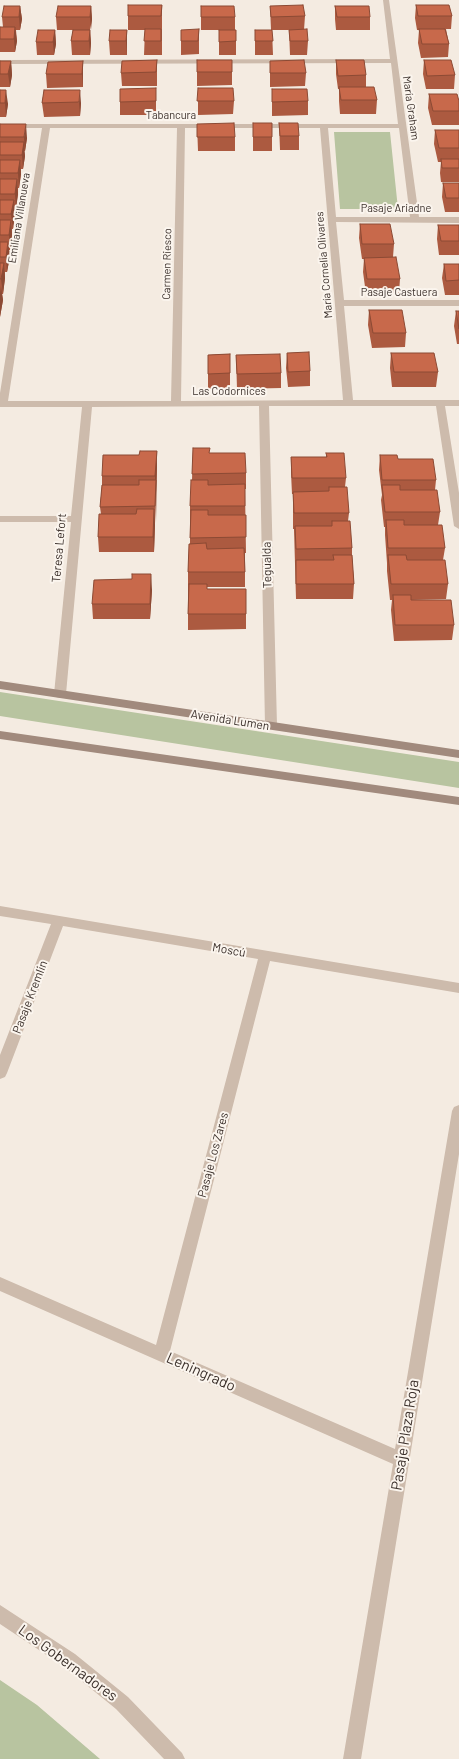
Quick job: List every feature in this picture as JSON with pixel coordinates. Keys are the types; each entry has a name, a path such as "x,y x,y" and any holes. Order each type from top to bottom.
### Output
{"street":[{"name":"María Graham","path":"386,0 415,220"},
{"path":"0,62 394,61"},
{"name":"Tabancura","path":"0,126 402,126"},
{"name":"Emiliana Villanueva","path":"2,404 46,126"},
{"name":"Carmen Riesco","path":"176,404 182,126"},
{"name":"María Cornelia Olivares","path":"324,126 348,403"},
{"name":"Pasaje Ariadne","path":"332,219 459,220"},
{"name":"Pasaje Castuera","path":"340,303 459,303"},
{"name":"Tegualda","path":"264,403 271,726"},
{"path":"440,403 459,526"},
{"name":"Las Codornices","path":"2,404 459,403"},
{"name":"Teresa Lefort","path":"60,694 87,404"},
{"path":"0,519 76,519"},
{"name":"Avenida Lumen","path":"0,685 459,754"},
{"path":"0,735 459,801"},
{"name":"Moscú","path":"0,911 459,988"},
{"name":"Pasaje Kremlin","path":"0,1073 59,921"},
{"name":"Pasaje Los Zares","path":"161,1354 265,956"},
{"name":"Pasaje Plaza Roja","path":"352,1759 459,1111"},
{"name":"Leningrado","path":"0,1284 401,1460"},
{"name":"Los Gobernadores","path":"0,1614 70,1660 114,1697 159,1739 176,1759"}],"green space":[{"path":"334,132 390,132 398,209 340,209"},
{"path":"0,692 459,762 459,788 0,716"},
{"path":"0,1680 37,1705 100,1759 0,1759"}],"building":[{"path":"128,5 162,5 161,16 128,16"},
{"path":"303,5 305,16 271,17 270,6"},
{"path":"416,5 449,5 452,16 418,16"},
{"path":"4,6 20,6 19,17 2,17"},
{"path":"58,6 91,6 90,17 56,17"},
{"path":"201,6 234,6 235,17 201,17"},
{"path":"335,6 369,6 370,17 337,17"},
{"path":"0,27 15,27 14,39 0,39"},
{"path":"145,29 161,29 161,41 144,41"},
{"path":"199,29 198,41 181,41 181,30"},
{"path":"307,29 308,41 290,41 289,30"},
{"path":"419,29 445,29 449,44 422,44"},
{"path":"38,30 55,30 53,42 36,42"},
{"path":"73,30 90,30 89,41 71,41"},
{"path":"110,30 127,30 126,41 109,41"},
{"path":"219,30 236,30 236,41 219,42"},
{"path":"255,30 272,30 273,41 255,41"},
{"path":"157,60 156,72 121,73 122,61"},
{"path":"197,60 232,60 232,72 197,72"},
{"path":"304,60 306,73 270,73 270,61"},
{"path":"336,60 364,60 366,75 338,76"},
{"path":"424,60 451,60 455,75 427,76"},
{"path":"0,61 11,61 8,74 0,74"},
{"path":"83,61 82,74 46,74 48,62"},
{"path":"339,87 374,87 377,100 341,100"},
{"path":"156,88 156,101 120,102 120,89"},
{"path":"198,88 233,88 234,101 197,101"},
{"path":"272,89 307,89 308,101 272,102"},
{"path":"0,90 6,90 5,103 0,103"},
{"path":"44,90 80,90 79,102 42,103"},
{"path":"429,94 457,94 459,111 433,111"},
{"path":"234,123 235,137 197,137 197,124"},
{"path":"253,123 272,123 272,137 253,137"},
{"path":"279,123 298,123 299,136 280,136"},
{"path":"0,124 26,124 24,137 0,137"},
{"path":"435,130 459,130 459,148 439,148"},
{"path":"0,142 24,142 22,155 0,155"},
{"path":"441,159 459,159 459,168 442,168"},
{"path":"0,160 20,160 18,173 0,173"},
{"path":"0,179 17,179 15,194 0,194"},
{"path":"443,183 459,183 459,198 446,198"},
{"path":"0,200 14,200 11,214 0,214"},
{"path":"0,220 11,220 9,235 0,235"},
{"path":"360,224 390,224 394,244 362,244"},
{"path":"438,225 459,225 459,241 441,241"},
{"path":"0,242 8,242 6,257 0,257"},
{"path":"396,257 400,279 367,279 364,258"},
{"path":"0,263 4,263 1,279 0,279"},
{"path":"444,264 459,264 459,280 446,281"},
{"path":"369,310 402,310 406,333 373,333"},
{"path":"456,311 459,311 459,329"},
{"path":"309,352 310,371 288,372 287,353"},
{"path":"391,353 434,353 438,372 394,372"},
{"path":"230,354 230,373 208,374 208,355"},
{"path":"280,354 281,373 237,374 236,355"},
{"path":"193,448 210,448 209,453 245,453 246,473 192,474"},
{"path":"140,451 157,451 155,476 102,476 103,455 139,455"},
{"path":"326,453 344,453 346,478 292,478 291,457 327,457"},
{"path":"380,455 397,455 398,459 433,459 436,480 382,480"},
{"path":"139,480 156,480 155,506 100,507 102,485 139,485"},
{"path":"191,480 208,480 208,485 245,484 245,506 190,506"},
{"path":"382,485 400,485 400,490 437,490 440,512 385,512"},
{"path":"329,487 347,487 349,513 294,513 293,492 329,491"},
{"path":"137,509 154,509 153,537 98,537 99,514 136,514"},
{"path":"191,510 208,510 208,515 246,515 246,537 190,538"},
{"path":"386,520 404,520 404,525 442,525 445,548 388,548"},
{"path":"332,521 350,521 352,548 296,549 295,526 332,526"},
{"path":"206,543 207,549 244,548 245,572 188,572 189,544"},
{"path":"333,555 352,555 354,584 296,584 296,560 334,560"},
{"path":"388,555 406,555 407,560 445,560 448,584 391,584"},
{"path":"132,574 151,574 150,604 92,604 94,580 132,579"},
{"path":"189,584 207,584 207,589 246,589 246,614 188,614"},
{"path":"393,595 411,595 411,600 451,600 454,625 395,625"}]}
